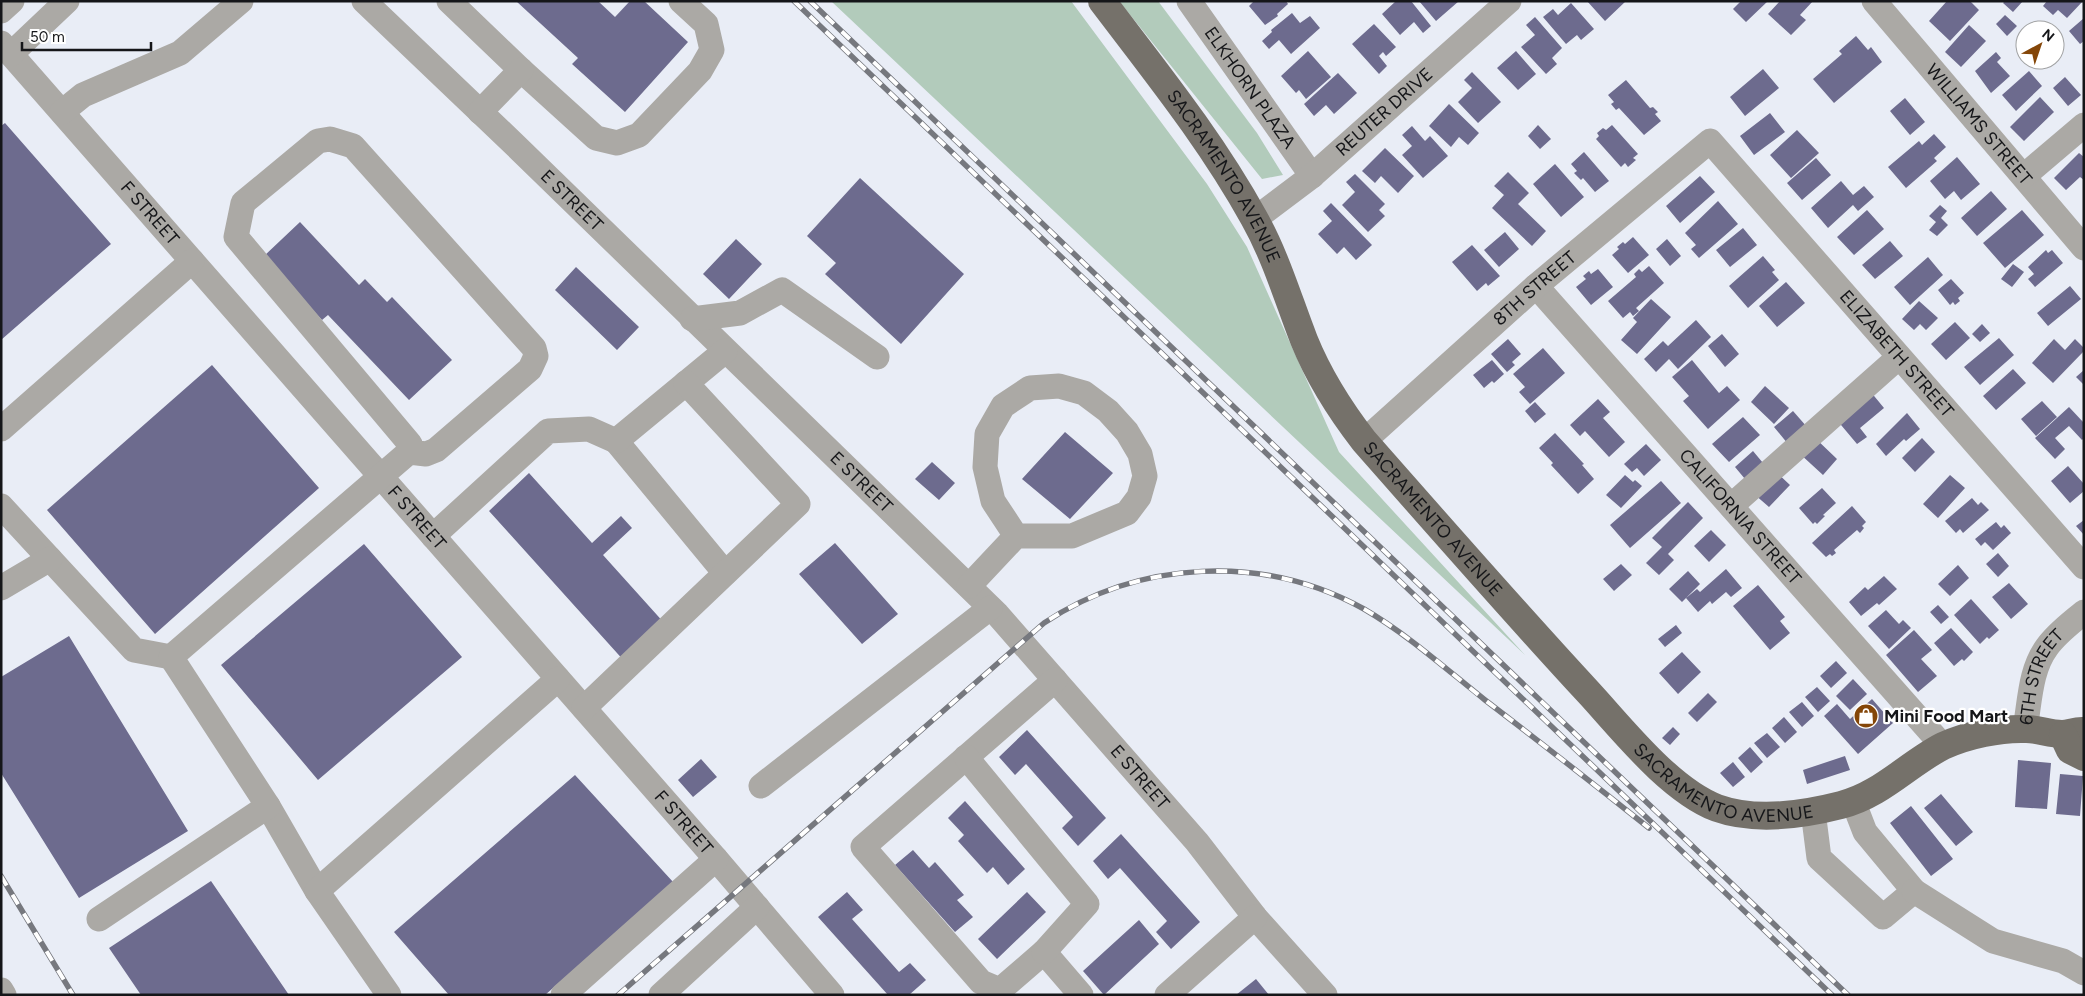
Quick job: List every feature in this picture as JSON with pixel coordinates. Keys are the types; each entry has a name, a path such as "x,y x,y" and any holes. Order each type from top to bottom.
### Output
{"main road":[{"name":"SACRAMENTO AVENUE","path":"1102,1 1169,89 1221,162 1255,219 1274,259 1316,368 1346,417 1364,441 1535,634 1654,762 1677,784 1717,808 1740,814 1769,816 1814,811 1853,801 1885,785 1915,764"},
{"name":"6TH STREET","path":"1915,764 1943,746 1983,734 2026,729"},
{"path":"2026,729 2073,732 2070,750 2084,757"}],"street":[{"path":"6,48 67,1"},
{"path":"62,112 83,95 180,52 241,1"},
{"name":"E STREET","path":"364,1 969,586 1056,680 1197,842 1255,917 1325,995"},
{"path":"449,1 596,138 617,143 639,135 700,71 712,50 706,24 681,1"},
{"name":"REUTER DRIVE","path":"1255,219 1312,176 1509,1"},
{"name":"WILLIAMS STREET","path":"1874,1 2084,248"},
{"name":"ELKHORN PLAZA","path":"1198,5 1312,176"},
{"name":"F STREET","path":"6,48 757,906 832,995"},
{"path":"480,112 521,70"},
{"path":"2024,176 2084,125"},
{"path":"171,657 410,452 426,454 436,450 530,368 536,356 534,348 353,146 330,139 318,141 243,203 236,237 410,444 410,452"},
{"name":"8TH STREET","path":"1364,441 1536,286 1710,141"},
{"name":"ELIZABETH STREET","path":"1710,141 2084,567"},
{"path":"1,428 192,261"},
{"name":"CALIFORNIA STREET","path":"1536,286 1943,746"},
{"path":"692,318 740,313 782,290 877,357"},
{"path":"616,441 725,351"},
{"path":"1731,506 1899,357"},
{"path":"584,708 798,504 686,383"},
{"path":"969,586 1016,536 1072,536 1127,513 1139,497 1145,476 1140,454 1127,432 1108,411 1084,393 1059,386 1030,388 1003,406 987,434 985,467 993,501 1016,536"},
{"path":"433,536 548,432 589,429 616,441 725,574"},
{"path":"1,506 134,650 171,657 268,806 317,891 389,995"},
{"path":"1,588 50,558"},
{"path":"761,786 990,608"},
{"name":"6TH STREET","path":"2026,729 2032,684 2040,658 2058,635 2084,612"},
{"path":"317,891 558,678"},
{"path":"966,757 1087,904 1044,952 1000,990 981,982 862,847 966,757 1056,680"},
{"path":"1853,801 1865,832 1914,891 1993,941 2063,961 2084,973"},
{"path":"99,919 268,806"},
{"path":"1814,811 1819,858 1883,917 1914,891"},
{"path":"563,995 716,859"},
{"path":"661,995 757,906"},
{"path":"1173,993 1255,917"},
{"path":"1044,952 1081,995"},
{"path":"1,990 4,995"}],"green space":[{"path":"831,1 1071,1 1207,184 1247,247 1339,452 1525,655"},
{"path":"1119,1 1158,1 1257,133 1283,175 1262,179"}],"building":[{"path":"516,1 598,1 615,17 630,1 644,1 688,42 625,112 572,64 578,58"},
{"path":"1254,1 1286,1 1288,4 1277,14 1278,16 1265,25 1249,6"},
{"path":"1396,1 1411,1 1431,26 1423,33 1414,22 1400,35 1382,14"},
{"path":"1419,1 1459,1 1436,21"},
{"path":"1587,1 1626,1 1605,21"},
{"path":"1741,1 1768,1 1746,22 1733,9"},
{"path":"1780,1 1813,1 1800,15 1806,20 1791,35 1768,14"},
{"path":"1947,1 1970,1 1979,10 1950,41 1929,21"},
{"path":"2005,1 2023,1 2013,12 2003,3"},
{"path":"2047,1 2083,1 2067,18 2058,10 2053,15 2043,6"},
{"path":"1571,3 1594,29 1581,40 1577,35 1566,44 1543,17 1553,9 1558,15"},
{"path":"1292,13 1300,23 1310,16 1320,28 1291,54 1279,40 1269,49 1262,41 1272,32 1271,30"},
{"path":"2005,15 2015,24 2015,28 2007,36 1996,24"},
{"path":"1535,17 1562,48 1552,58 1557,64 1546,74 1521,47 1535,35 1526,25"},
{"path":"2084,18 2084,41 2080,44 2069,31"},
{"path":"1374,24 1396,47 1386,56 1383,52 1379,56 1387,66 1379,74 1352,44"},
{"path":"1969,25 1986,41 1961,67 1945,52"},
{"path":"1856,36 1868,50 1871,47 1882,62 1834,103 1813,79 1842,54 1839,51"},
{"path":"1308,51 1331,77 1306,99 1299,90 1296,93 1281,76"},
{"path":"1516,51 1536,74 1518,90 1497,68"},
{"path":"1996,52 2001,58 1997,62 2010,76 1991,93 1975,71"},
{"path":"1763,69 1779,88 1745,116 1730,97"},
{"path":"2029,71 2042,86 2016,111 2002,95"},
{"path":"1472,72 1501,102 1478,123 1458,102 1472,88 1464,80"},
{"path":"1338,73 1357,93 1334,114 1326,105 1314,116 1304,104"},
{"path":"2065,77 2081,95 2068,106 2053,88"},
{"path":"1626,80 1650,108 1653,107 1658,112 1655,114 1661,121 1644,135 1619,108 1616,110 1611,104 1614,102 1608,95"},
{"path":"2040,97 2054,112 2024,141 2010,127"},
{"path":"1905,98 1925,122 1910,135 1890,111"},
{"path":"1449,104 1479,133 1468,145 1459,137 1451,147 1429,126"},
{"path":"1770,113 1785,132 1754,155 1740,136"},
{"path":"5,123 111,244 1,340 1,126"},
{"path":"1538,125 1551,139 1540,149 1528,136"},
{"path":"1612,125 1638,154 1633,158 1636,160 1628,167 1625,163 1621,167 1596,139 1599,136 1597,133 1603,128 1606,130"},
{"path":"1412,126 1425,141 1430,136 1448,156 1423,178 1402,155 1412,146 1402,135"},
{"path":"1797,130 1819,153 1791,178 1770,155"},
{"path":"1934,134 1946,147 1934,158 1937,161 1906,188 1888,167 1919,141 1922,145"},
{"path":"1385,148 1414,176 1398,193 1381,176 1375,183 1362,171"},
{"path":"1584,152 1609,181 1595,192 1583,178 1581,180 1574,173 1577,171 1571,164"},
{"path":"2079,153 2084,157 2084,180 2080,177 2066,190 2054,178"},
{"path":"1957,157 1980,184 1961,200 1954,191 1945,199 1930,181"},
{"path":"1816,158 1831,175 1802,200 1787,183"},
{"path":"1555,164 1584,197 1561,217 1533,184"},
{"path":"1508,172 1529,193 1518,204 1546,231 1532,246 1492,208 1504,195 1494,186"},
{"path":"1355,174 1385,204 1379,210 1385,216 1368,232 1342,205 1355,192 1346,182"},
{"path":"1700,176 1715,192 1680,223 1666,206"},
{"path":"860,178 964,274 901,344 825,274 836,263 807,236"},
{"path":"1841,181 1853,195 1864,186 1874,197 1858,211 1853,205 1828,228 1811,208"},
{"path":"1991,191 2007,209 1977,236 1961,218"},
{"path":"1718,201 1738,224 1699,258 1691,249 1696,245 1685,233"},
{"path":"1331,203 1372,245 1356,260 1344,247 1337,254 1318,234 1332,221 1323,211"},
{"path":"1940,205 1947,211 1941,218 1948,225 1937,236 1929,230 1936,222 1929,216"},
{"path":"1867,210 1884,229 1854,255 1837,237"},
{"path":"2022,210 2044,235 2005,268 1983,243"},
{"path":"300,222 359,285 365,279 387,302 392,297 452,360 409,400 328,315 322,320 263,257"},
{"path":"1743,228 1757,245 1730,267 1716,250"},
{"path":"1505,232 1519,249 1499,267 1484,250"},
{"path":"1633,237 1649,255 1628,273 1612,255 1619,249 1617,247 1623,242 1625,244"},
{"path":"736,239 762,264 729,299 703,274"},
{"path":"1667,239 1681,256 1670,266 1656,249"},
{"path":"1890,241 1903,256 1875,279 1862,265"},
{"path":"1472,245 1500,276 1488,286 1486,283 1477,291 1452,262"},
{"path":"2046,250 2048,253 2052,250 2063,263 2035,287 2028,279 2034,274 2028,267"},
{"path":"1763,256 1775,270 1772,272 1779,280 1748,308 1729,286"},
{"path":"1928,257 1943,275 1910,305 1894,287"},
{"path":"2013,264 2024,272 2012,287 2001,279"},
{"path":"1649,266 1664,283 1636,308 1639,311 1633,316 1630,312 1623,318 1608,301 1636,277 1634,274 1639,269 1642,272"},
{"path":"576,267 639,327 617,350 555,290"},
{"path":"1598,269 1613,287 1591,305 1576,287 1586,279 1583,276 1589,271 1591,274"},
{"path":"1951,279 1964,293 1958,298 1960,301 1955,305 1953,302 1950,305 1938,290"},
{"path":"1786,282 1805,303 1777,327 1759,306"},
{"path":"2070,286 2081,299 2048,326 2037,313"},
{"path":"1651,299 1671,317 1637,354 1621,340 1637,322 1633,318"},
{"path":"1919,301 1938,318 1926,330 1920,324 1914,330 1902,319"},
{"path":"1696,320 1711,337 1678,369 1669,359 1656,372 1644,359 1663,341 1668,346"},
{"path":"1955,322 1970,338 1946,360 1931,344"},
{"path":"1982,324 1990,333 1980,342 1972,334"},
{"path":"1722,334 1739,354 1725,367 1708,346"},
{"path":"1999,338 2014,355 1980,385 1964,367"},
{"path":"1508,339 1521,354 1512,362 1515,365 1507,372 1491,354"},
{"path":"2054,339 2065,350 2075,339 2084,348 2084,351 2053,383 2032,363"},
{"path":"1543,348 1565,373 1530,404 1519,392 1525,387 1513,374"},
{"path":"1492,360 1504,374 1494,383 1492,381 1484,388 1473,375"},
{"path":"1692,360 1719,393 1727,386 1740,400 1708,429 1683,401 1689,396 1672,377"},
{"path":"212,365 319,488 155,634 47,510"},
{"path":"2013,369 2026,383 1996,410 1983,396"},
{"path":"2084,370 2084,385 2076,377"},
{"path":"1765,386 1789,408 1774,424 1751,402"},
{"path":"1870,391 1884,408 1860,428 1867,437 1857,444 1836,419"},
{"path":"1598,399 1610,412 1603,418 1625,442 1609,457 1585,431 1580,436 1570,425"},
{"path":"2042,401 2057,417 2036,436 2021,419"},
{"path":"1535,402 1546,414 1535,423 1525,411"},
{"path":"2069,407 2084,423 2084,438 2082,440 2069,426 2055,438 2065,449 2055,459 2035,438"},
{"path":"1793,411 1807,427 1788,444 1774,427"},
{"path":"1907,413 1920,429 1906,441 1904,439 1886,456 1876,444"},
{"path":"1743,417 1760,435 1729,462 1712,444"},
{"path":"1065,432 1113,473 1070,519 1022,479"},
{"path":"1555,433 1584,464 1582,465 1594,479 1578,494 1551,465 1553,463 1539,448"},
{"path":"1814,437 1837,459 1823,475 1799,453"},
{"path":"1922,438 1935,452 1915,472 1902,458"},
{"path":"1646,444 1661,460 1644,476 1637,468 1632,472 1624,464"},
{"path":"1753,451 1763,463 1745,479 1735,467"},
{"path":"932,462 955,483 939,500 915,479"},
{"path":"2068,466 2084,484 2084,491 2070,503 2051,481"},
{"path":"1775,471 1790,485 1769,507 1754,494"},
{"path":"529,473 592,543 621,516 632,528 603,555 666,625 626,663 489,511"},
{"path":"1625,475 1633,482 1635,480 1642,486 1621,508 1606,495"},
{"path":"1950,475 1965,488 1938,518 1923,504"},
{"path":"1661,481 1681,503 1630,548 1610,525"},
{"path":"1822,488 1836,503 1823,515 1825,516 1817,524 1815,522 1813,524 1799,508"},
{"path":"1972,498 1978,505 1981,502 1989,510 1963,533 1960,529 1956,533 1945,521"},
{"path":"1688,502 1703,518 1668,554 1674,560 1659,575 1646,563 1662,547 1652,538"},
{"path":"1852,506 1866,522 1862,526 1864,528 1860,533 1857,530 1834,550 1836,553 1826,557 1812,543"},
{"path":"2084,520 2084,535 2076,526"},
{"path":"1996,522 2001,528 2004,525 2011,533 1993,550 1985,542 1981,546 1975,539"},
{"path":"1711,530 1726,545 1709,562 1694,546"},
{"path":"835,543 898,614 862,644 799,574"},
{"path":"364,544 462,657 318,780 221,665"},
{"path":"1998,553 2009,566 1998,577 1986,564"},
{"path":"1621,564 1632,575 1614,591 1603,579"},
{"path":"1958,565 1969,578 1950,596 1938,584"},
{"path":"1726,569 1742,588 1731,597 1726,592 1712,604 1710,601 1698,612 1686,598 1697,589 1700,592"},
{"path":"1688,571 1700,584 1682,602 1669,589"},
{"path":"1884,576 1897,589 1879,605 1877,603 1861,616 1849,602 1865,587 1868,590"},
{"path":"2009,583 2028,604 2011,619 1992,597"},
{"path":"1758,585 1785,617 1780,621 1790,633 1770,650 1733,606"},
{"path":"1971,599 1999,630 1980,644 1954,615"},
{"path":"1938,605 1949,617 1941,624 1930,612"},
{"path":"1886,610 1899,624 1903,620 1911,628 1889,649 1868,626"},
{"path":"1676,625 1682,633 1665,647 1658,639"},
{"path":"1951,628 1973,652 1964,661 1962,659 1954,666 1934,643"},
{"path":"1914,630 1932,650 1921,659 1937,676 1918,692 1886,655"},
{"path":"69,636 188,831 79,898 1,773 1,677"},
{"path":"1682,652 1701,672 1678,694 1659,673"},
{"path":"1836,661 1847,673 1831,688 1820,676"},
{"path":"1853,679 1867,694 1850,710 1836,696"},
{"path":"1817,687 1830,701 1818,712 1805,697"},
{"path":"1708,693 1717,702 1697,722 1688,713"},
{"path":"1872,699 1893,723 1858,754 1824,716 1837,704 1850,719"},
{"path":"1802,702 1814,716 1802,727 1789,712"},
{"path":"1784,717 1797,732 1785,743 1772,728"},
{"path":"1673,727 1680,734 1670,745 1662,738"},
{"path":"1027,730 1106,818 1078,846 1062,828 1073,817 1026,764 1015,775 999,757"},
{"path":"1767,733 1780,747 1767,758 1754,743"},
{"path":"1750,747 1763,762 1751,773 1738,758"},
{"path":"1845,756 1850,770 1807,784 1803,770"},
{"path":"701,759 717,777 693,797 678,780"},
{"path":"2018,760 2051,763 2047,809 2015,807"},
{"path":"1733,762 1745,777 1733,787 1720,773"},
{"path":"2060,774 2083,776 2080,816 2056,814"},
{"path":"575,775 674,883 545,995 449,995 394,932"},
{"path":"1941,794 1973,832 1956,846 1924,808"},
{"path":"965,801 1025,869 1008,885 993,867 987,873 958,841 964,835 948,818"},
{"path":"1911,806 1953,859 1931,876 1890,823"},
{"path":"1121,834 1200,922 1171,949 1156,932 1167,921 1120,868 1108,879 1093,861"},
{"path":"913,850 929,868 935,862 964,895 957,900 973,917 955,932 895,865"},
{"path":"211,881 289,995 141,995 109,948"},
{"path":"847,892 863,910 852,919 899,972 910,963 926,980 909,995 888,995 818,917"},
{"path":"1027,892 1046,912 997,959 978,939"},
{"path":"1139,920 1159,944 1104,995 1083,971"},
{"path":"1256,979 1269,995 1236,995"}],"railway":[{"path":"794,1 1832,995"},
{"path":"810,1 1848,995"},
{"path":"618,995 1044,623 1081,602 1120,586 1160,576 1202,571 1243,572 1285,579 1325,591 1364,609 1441,664 1649,828"},
{"path":"1,876 73,995"}],"place":[{"name":"Mini Food Mart","path":"1866,716"}]}
